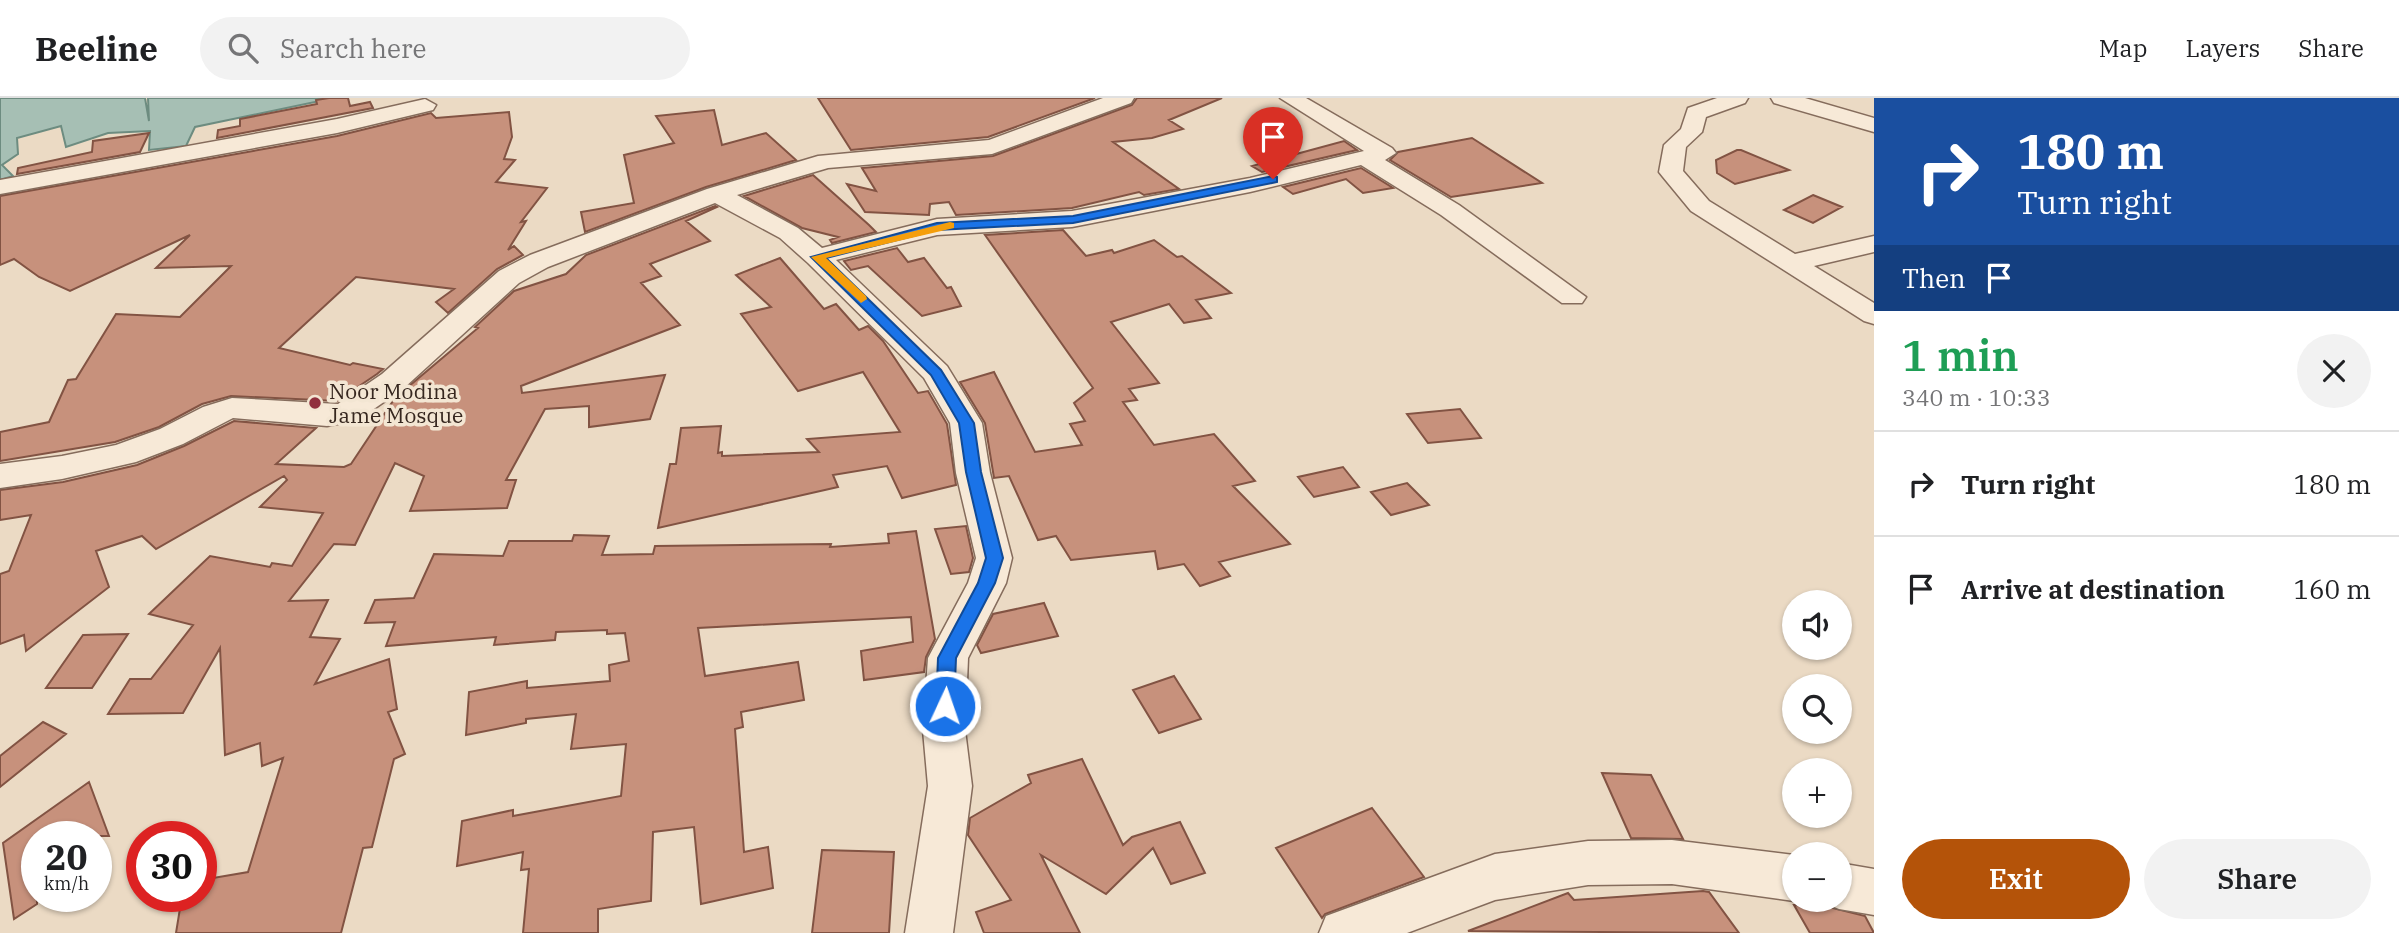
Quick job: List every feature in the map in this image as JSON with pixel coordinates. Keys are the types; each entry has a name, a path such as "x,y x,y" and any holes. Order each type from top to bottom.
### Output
{"street":[{"path":"0,476 73,465 163,441 232,408 327,416 347,412 393,382 441,335 509,277 539,261 716,194 826,161 992,147 1123,98"},
{"path":"817,257 937,226 1073,219 1367,159 1384,153 1291,98"},
{"path":"1737,98 1696,113 1691,132 1675,145 1671,172 1700,206 1874,315"},
{"path":"1782,98 1874,125"},
{"path":"0,187 337,127 425,105"},
{"path":"1367,159 1450,210 1572,298"},
{"path":"716,194 789,233 817,257 936,373 966,423 973,472 995,558 987,583 947,658 944,730 950,786 929,933"},
{"path":"1792,263 1874,244"},
{"path":"1343,933 1495,877 1588,863 1672,862 1782,876"},
{"path":"1852,888 1874,892"}],"shaded area":[{"path":"0,98 145,98 149,121 148,98 334,98 195,127 186,146 149,150 150,131 108,133 66,147 61,126 17,138 18,154 2,165 13,176 0,180"}],"building":[{"path":"348,98 350,106 370,102 373,108 217,138 218,130 240,126 240,119 317,104 316,100"},
{"path":"818,98 1095,98 988,137 851,150"},
{"path":"1137,98 1222,98 1169,120 1183,129 1152,138 1113,142 1179,189 1144,195 1139,192 1072,208 956,215 949,202 930,204 929,215 865,212 847,184 876,191 862,168 993,156 1132,105"},
{"path":"714,110 722,145 766,133 796,160 706,187 585,232 581,212 634,203 624,155 674,143 656,116"},
{"path":"509,112 512,137 504,159 515,160 496,182 547,188 521,222 526,221 508,250 514,246 523,255 497,269 448,313 436,302 454,289 356,277 279,348 350,365 353,363 383,369 377,374 337,401 231,396 202,404 159,427 115,442 0,461 0,432 49,422 68,380 76,379 116,314 180,317 231,266 156,268 190,235 70,291 39,277 14,259 0,265 0,196 337,136 431,113 436,118"},
{"path":"149,133 140,152 17,174 18,168 92,152 93,141"},
{"path":"1472,138 1542,183 1451,197 1390,160 1398,152"},
{"path":"1344,141 1357,150 1262,172 1252,166"},
{"path":"1737,150 1789,170 1735,184 1717,173 1716,160"},
{"path":"1361,168 1393,188 1363,193 1346,179 1293,194 1283,187"},
{"path":"813,175 876,232 832,243 830,240 838,237 802,228 744,196"},
{"path":"1813,195 1842,207 1813,223 1784,210"},
{"path":"717,207 686,221 710,241 650,264 661,276 641,283 680,325 521,386 522,393 665,375 650,419 589,427 589,406 545,409 506,480 516,480 507,508 410,511 424,476 395,463 355,545 334,544 289,601 328,600 310,637 340,639 315,684 389,659 397,709 388,712 405,754 394,759 372,847 363,848 341,933 176,933 179,912 217,912 217,877 248,872 283,758 262,766 260,743 225,755 220,648 183,713 108,714 130,679 151,679 193,625 149,614 210,556 270,567 272,563 292,566 323,513 260,507 287,480 284,476 156,549 142,536 96,551 109,587 26,651 24,635 0,644 0,574 9,571 31,515 0,520 0,490 63,482 137,465 184,446 234,421 316,428 276,464 344,467 351,464 395,398 478,328 475,327 514,291 566,274 586,255"},
{"path":"1063,230 1086,256 1112,250 1114,253 1154,240 1177,257 1182,256 1231,293 1196,300 1211,318 1184,323 1169,304 1111,322 1159,383 1129,389 1137,400 1123,402 1154,445 1214,434 1255,481 1233,486 1290,544 1219,562 1230,576 1200,586 1184,564 1158,569 1155,551 1071,560 1056,536 1038,540 1009,476 994,478 985,423 960,382 994,372 1035,452 1082,445 1070,424 1085,421 1074,403 1093,388 985,235"},
{"path":"897,248 908,262 924,258 947,288 951,287 961,306 922,316 868,266 851,270 844,261"},
{"path":"780,258 824,309 836,304 859,330 868,326 883,341 918,393 928,391 947,424 956,485 902,498 887,466 833,475 838,487 658,528 670,464 676,464 681,428 721,426 718,453 722,452 722,456 819,452 807,439 900,432 863,372 798,391 741,314 771,307 736,275"},
{"path":"1460,409 1481,438 1428,443 1407,414"},
{"path":"1343,467 1359,487 1314,497 1298,477"},
{"path":"1407,483 1429,505 1391,515 1371,492"},
{"path":"966,526 973,558 969,572 951,574 935,529"},
{"path":"916,531 935,639 926,657 924,672 864,680 861,651 913,642 911,617 698,628 705,676 798,662 804,700 741,712 743,727 735,729 744,852 768,847 773,888 701,904 694,827 653,832 651,901 598,909 598,933 523,933 529,869 521,870 523,852 457,866 462,821 513,810 513,816 621,796 626,744 571,749 576,714 526,719 526,723 466,735 469,692 527,681 527,688 610,681 609,665 629,661 625,633 607,634 607,630 556,632 555,640 494,645 496,637 386,646 395,622 365,623 375,600 414,598 434,554 503,556 509,541 572,541 574,535 609,536 602,555 653,554 655,546 831,544 830,547 889,543 888,534"},
{"path":"1044,603 1058,636 981,653 977,645 993,614"},
{"path":"128,634 92,688 46,688 83,635"},
{"path":"1174,676 1201,719 1159,733 1133,690"},
{"path":"43,722 66,734 0,787 0,756"},
{"path":"1082,759 1123,845 1132,837 1180,822 1205,873 1171,884 1153,848 1106,894 1041,855 1080,933 984,933 976,912 1011,900 968,835 970,818 1031,783 1028,775"},
{"path":"1602,773 1651,775 1683,839 1631,838"},
{"path":"89,782 103,821 34,821"},
{"path":"1372,808 1424,877 1325,914 1322,918 1276,848"},
{"path":"21,830 21,912 25,912 14,919 3,843"},
{"path":"822,850 894,852 889,933 812,933"},
{"path":"1709,892 1739,933 1468,931 1568,893 1574,900"},
{"path":"1798,912 1849,912 1865,916 1874,933 1810,933"}],"slow traffic":[{"path":"861,299 817,257 937,226 950,226"}],"place":[{"name":"Noor Modina Jame Mosque","path":"315,403"}],"route":[{"path":"945,706 947,658 987,583 995,558 973,472 966,423 936,373 817,257 937,226 1073,219 1273,179"}]}
